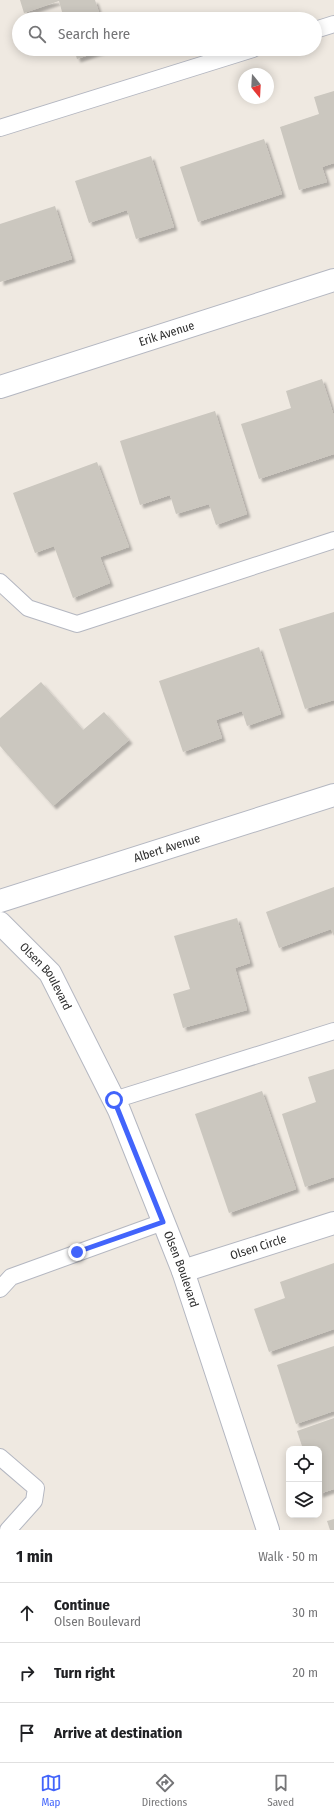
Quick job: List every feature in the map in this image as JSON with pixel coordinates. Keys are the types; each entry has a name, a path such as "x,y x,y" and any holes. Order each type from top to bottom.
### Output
{"street":[{"name":"Erik Avenue","path":"0,387 334,280"},
{"name":"Albert Avenue","path":"0,902 334,795"},
{"name":"Olsen Boulevard","path":"0,923 50,973 114,1100 183,1271 268,1530"},
{"name":"Olsen Circle","path":"183,1271 334,1223"}],"lane":[{"path":"322,28 334,24"},
{"path":"0,128 231,56"},
{"path":"0,582 28,608 77,624 334,540"},
{"path":"114,1100 334,1031"},
{"path":"0,1289 11,1276 163,1222"},
{"path":"0,1457 36,1488 34,1501 8,1530"}],"building":[{"path":"20,0 95,0 99,12 62,12 59,1 24,12"},
{"path":"76,56 86,56 77,59"},
{"path":"334,91 334,163 322,167 327,182 299,190 280,127 319,114 314,97"},
{"path":"264,139 282,194 198,222 180,167"},
{"path":"151,156 174,227 136,239 127,210 89,223 75,181"},
{"path":"55,206 72,259 0,282 0,224"},
{"path":"322,379 334,416 334,454 259,479 241,424 291,408 286,391"},
{"path":"215,411 247,514 216,525 209,504 176,514 170,495 140,505 120,441"},
{"path":"97,462 129,547 100,557 110,583 73,598 54,546 35,553 13,493"},
{"path":"334,612 334,700 305,709 279,629"},
{"path":"259,647 281,714 247,726 242,711 216,720 222,738 183,752 159,681"},
{"path":"41,682 83,730 104,712 129,740 53,806 0,746 0,718"},
{"path":"334,887 334,936 331,929 279,948 266,912"},
{"path":"237,918 250,963 235,968 247,1010 183,1028 173,994 190,989 174,936"},
{"path":"334,1069 334,1177 305,1187 282,1114 316,1102 308,1077"},
{"path":"262,1091 296,1189 229,1213 195,1114"},
{"path":"334,1263 334,1329 269,1352 254,1309 285,1298 280,1282"},
{"path":"334,1346 334,1411 296,1424 277,1365"},
{"path":"334,1418 334,1489 322,1493 322,1446 302,1446 297,1431"},
{"path":"334,1519 334,1530 330,1530 327,1521"}],"route":[{"path":"77,1252 163,1222 114,1100"}]}
